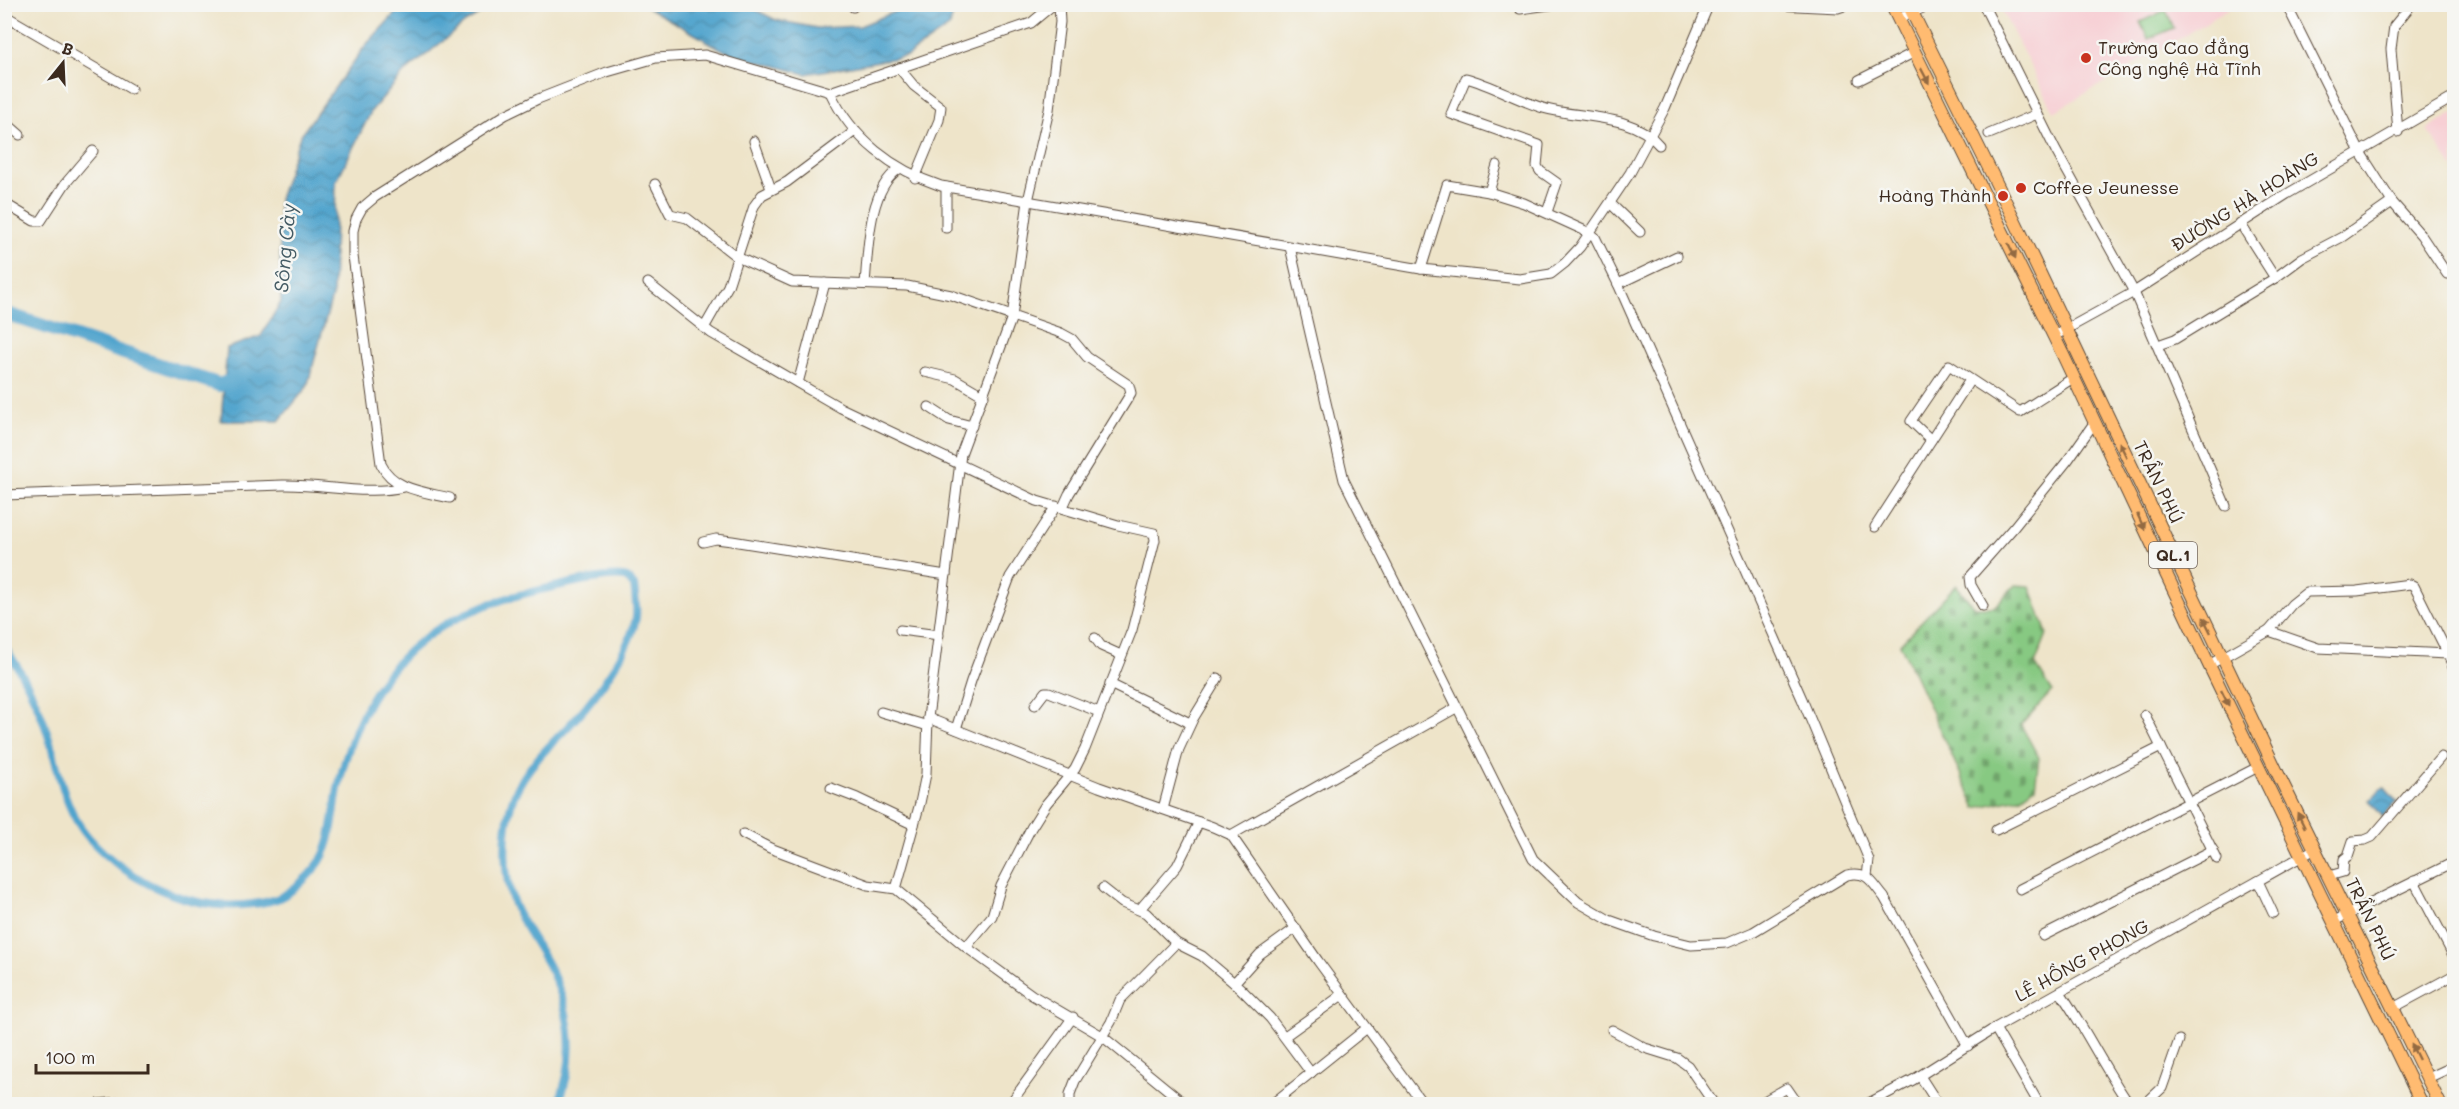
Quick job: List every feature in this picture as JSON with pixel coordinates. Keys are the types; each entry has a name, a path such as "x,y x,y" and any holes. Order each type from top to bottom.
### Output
{"main road":[{"name":"TRẦN PHÚ","path":"1896,9 1913,53 1960,142 2054,336 2209,665 2422,1104"},
{"name":"TRẦN PHÚ","path":"1910,9 2440,1104"}],"street":[{"path":"450,498 404,487 385,473 378,457 353,256 354,226 362,208 385,190 505,115 560,90 636,62 670,56 705,55 830,92 1030,22 1054,4"},
{"path":"896,889 926,774 928,722 961,454 1011,317 1028,201 1049,110 1060,22 1059,4"},
{"path":"1520,9 1556,4"},
{"path":"830,92 838,108 855,131 899,169 915,178 946,187 1421,269 1520,279 1531,278 1551,274 1565,263 1611,204 1665,108 1709,4"},
{"path":"1754,4 1838,8 1850,4"},
{"path":"1896,9 1910,9 1933,4"},
{"path":"1983,4 2037,114 2134,292 2226,506"},
{"path":"2286,4 2360,152 2392,202 2421,235 2447,274"},
{"path":"2398,132 2391,49 2394,26 2412,4"},
{"path":"4,15 131,89"},
{"path":"1859,80 1913,53"},
{"path":"899,68 914,86 941,107 939,120 915,178"},
{"path":"1547,212 1557,183 1540,171 1538,166 1540,147 1528,140 1452,115 1450,112 1463,80 1468,79 1544,108 1631,125 1650,134 1659,145"},
{"name":"ĐƯỜNG HÀ HOÀNG","path":"2054,336 2134,292 2240,223 2454,97"},
{"path":"1989,134 2037,114"},
{"path":"4,121 20,135"},
{"path":"704,328 726,291 758,198 793,177 855,131"},
{"path":"754,141 771,189"},
{"path":"4,203 34,220 41,221 53,199 93,151"},
{"path":"1489,192 1497,165"},
{"path":"865,284 867,244 873,219 886,183 899,169"},
{"path":"655,184 670,214 687,218 737,257 792,282 907,286 951,295 1068,335 1083,353 1131,388 1129,398 1068,494 1010,577 971,681 956,729"},
{"path":"1421,269 1447,185 1489,192 1547,212 1595,237 1802,699 1869,860 1867,876"},
{"path":"946,187 946,228"},
{"path":"2158,345 2175,339 2274,278 2302,258 2342,237 2392,202"},
{"path":"1611,204 1640,232"},
{"path":"2240,223 2274,278"},
{"path":"1290,247 1344,480 1533,859 1578,902 1610,920 1654,936 1691,945 1721,944 1753,932 1847,875 1858,873 1867,876 1884,897 1968,1046"},
{"path":"1618,284 1677,256"},
{"path":"648,283 704,328 842,408 1037,501 1154,533 1155,540 1140,604 1085,749 1070,775 1036,820 1001,886 992,916 966,947"},
{"path":"798,383 825,283"},
{"path":"1931,440 1911,424 1912,417 1949,365 2020,412 2073,378"},
{"path":"924,372 956,379 984,396"},
{"path":"1875,527 1970,380"},
{"path":"928,407 949,420 972,426"},
{"path":"1983,606 1971,585 1970,577 2068,460 2094,423"},
{"path":"4,495 283,484 320,485 383,492 404,487"},
{"path":"703,542 716,539 732,541 946,575"},
{"path":"2209,665 2269,631 2292,604 2307,592 2357,591 2410,584 2414,586 2454,670"},
{"path":"900,630 939,635"},
{"path":"2269,631 2318,648 2448,654"},
{"path":"1095,638 1101,646 1121,655"},
{"path":"1163,809 1176,758 1190,723 1218,678"},
{"path":"1110,684 1190,723"},
{"path":"1035,705 1045,692 1049,692 1100,712"},
{"path":"1231,836 1456,708"},
{"path":"881,712 956,729 1231,836 1423,1104"},
{"path":"2043,936 2215,855 2145,715"},
{"path":"1996,830 2161,747"},
{"path":"2329,876 2343,872 2344,859 2348,856 2353,841 2372,837 2441,757"},
{"path":"2020,889 2258,767"},
{"path":"831,788 914,825"},
{"path":"1140,909 1173,872 1199,822"},
{"path":"743,834 770,848 868,885 896,889 966,947 1032,995 1102,1036 1185,1104"},
{"name":"LÊ HỒNG PHONG","path":"1867,1104 1920,1076 1995,1028 2316,849"},
{"path":"2334,921 2454,862"},
{"path":"2258,881 2273,913"},
{"path":"2414,881 2454,957"},
{"path":"1103,888 1122,903 1140,909 1153,919 1176,944 1202,956 1260,1006 1311,1073"},
{"path":"1234,983 1260,954 1296,928"},
{"path":"1070,1104 1070,1094 1075,1081 1111,1022 1123,996 1176,944"},
{"path":"2393,1008 2454,975"},
{"path":"2060,992 2086,1029 2109,1075 2128,1104"},
{"path":"1285,1036 1342,994"},
{"path":"1010,1104 1073,1017"},
{"path":"1272,1104 1367,1028"},
{"path":"1995,1028 2039,1104"},
{"path":"1612,1030 1645,1048 1677,1059 1688,1066 1714,1104"},
{"path":"2145,1104 2163,1088 2179,1040"},
{"path":"2428,1078 2454,1066"},
{"path":"1920,1076 1938,1104"},
{"path":"1759,1104 1787,1088 1798,1104"},
{"path":"97,1104 134,1101 147,1104"}],"shaded area":[{"name":"Trường Cao đẳng Công nghệ Hà Tĩnh","path":"1999,5 2236,5 2054,112"},
{"path":"2454,113 2454,169 2427,130"}],"green space":[{"path":"2166,10 2174,28 2148,39 2140,22"},
{"path":"1956,585 1974,607 1994,607 2015,585 2030,586 2047,634 2035,664 2052,691 2021,725 2039,758 2035,787 2022,797 1976,808 1900,644"}],"water":[{"path":"403,5 495,5 465,23 404,73 372,110 336,182 333,293 307,387 279,421 221,421 227,348 261,336 281,302 279,199 300,136 365,46"},
{"path":"643,5 746,5 776,20 817,28 860,26 899,10 905,5 955,5 950,26 907,56 806,74 730,54"},
{"path":"2384,787 2397,802 2383,817 2369,800"}],"waterway":[{"name":"Sông Cày","path":"4,313 220,385 241,376"},
{"path":"4,647 34,699 47,732 67,801 80,827 89,838 121,867 158,889 199,902 221,905 256,904 275,900 289,892 308,876 322,859 329,840 338,789 348,751 361,717 378,688 399,662 423,639 452,621 485,605 560,585 607,577 627,578 634,585 636,609 633,629 627,643 594,697 538,758 522,780 508,816 505,855 510,893 520,918 552,973 565,1010 570,1048 568,1067 558,1104"}],"place":[{"name":"Trường Cao đẳng Công nghệ Hà Tĩnh","path":"2086,58"},
{"name":"Coffee Jeunesse","path":"2021,188"},
{"name":"Hoàng Thành","path":"2003,196"}]}
